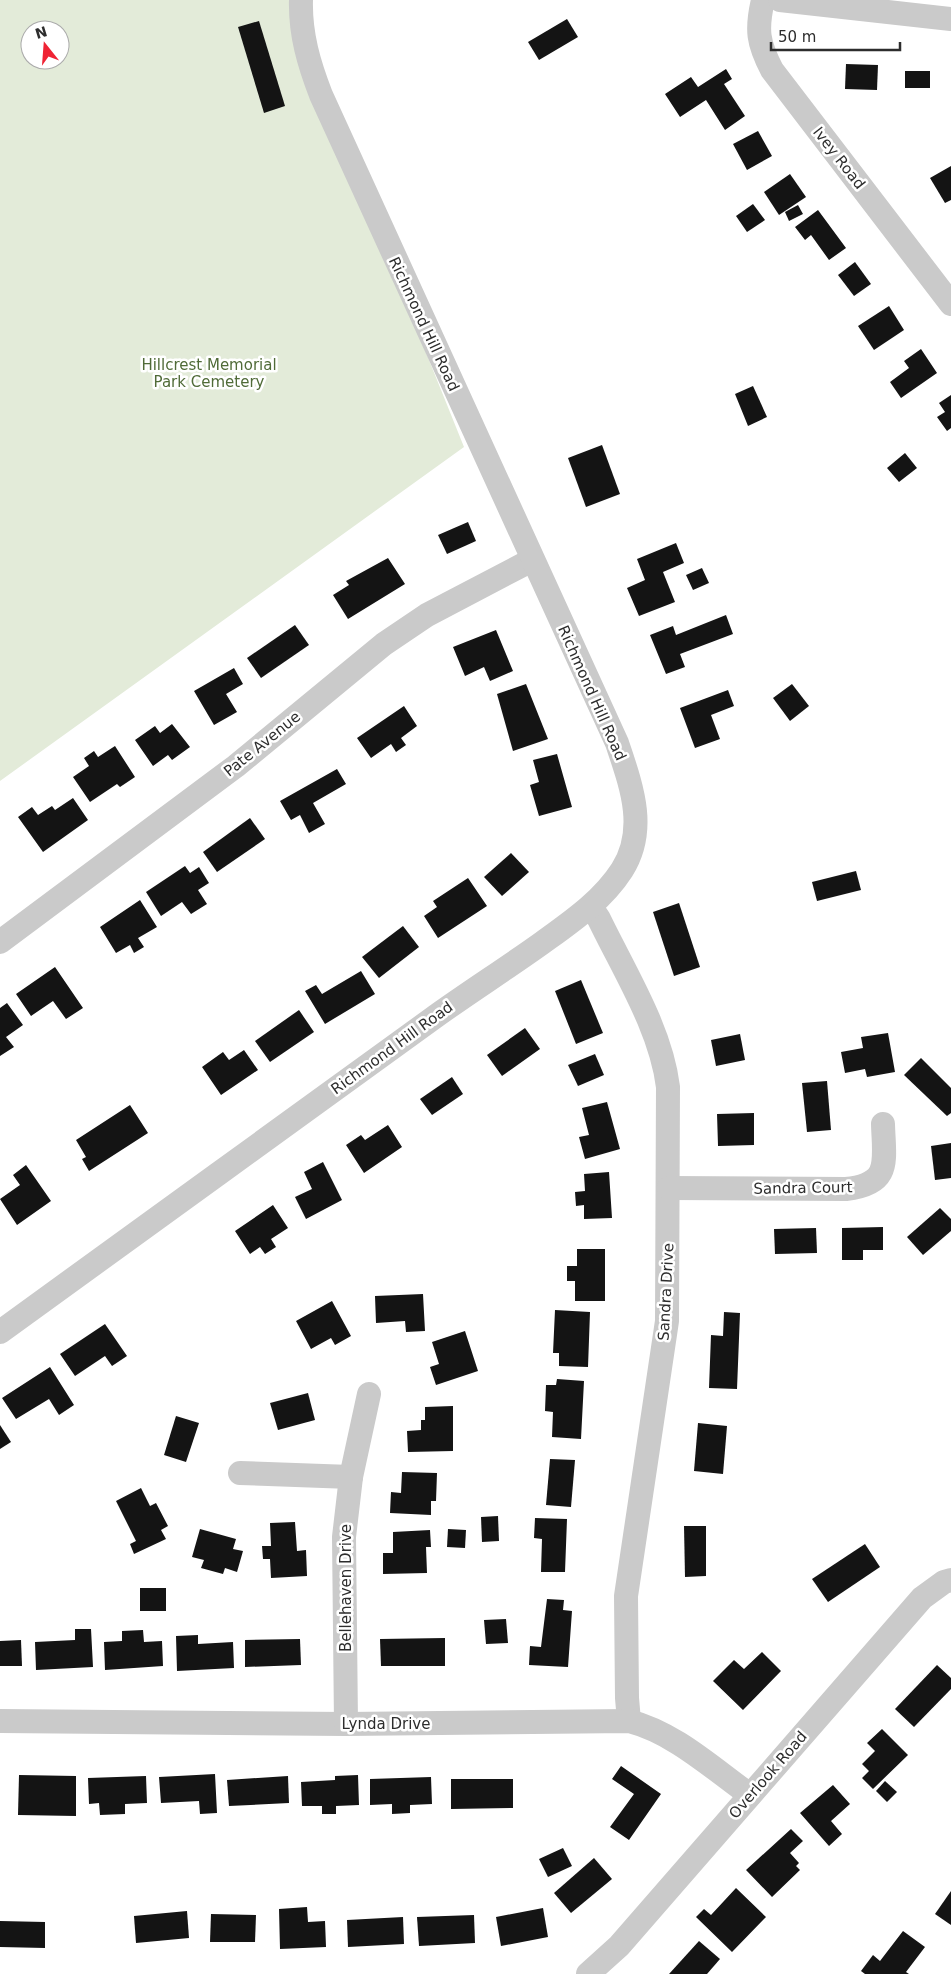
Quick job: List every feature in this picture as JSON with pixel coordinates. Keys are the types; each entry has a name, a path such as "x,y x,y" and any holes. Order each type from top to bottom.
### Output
{"street":[{"name":"Richmond Hill Road","path":"0,1332 300,1114 590,907 616,878 630,854 636,830 636,814 617,743 321,96 310,65 302,31 301,0"},
{"name":"Ivey Road","path":"763,0 758,20 759,38 772,70 951,304"},
{"path":"780,0 951,19"},
{"name":"Pate Avenue","path":"0,942 236,766 384,644 427,615 532,560"},
{"name":"Sandra Drive","path":"590,907 599,919 652,1029 666,1066 668,1086 670,1188 667,1321 626,1596 629,1721"},
{"name":"Sandra Court","path":"670,1188 846,1189 867,1185 880,1174 884,1160 882,1124"},
{"name":"Bellehaven Drive","path":"346,1724 344,1537 351,1477 370,1394"},
{"path":"240,1473 351,1477"},
{"name":"Overlook Road","path":"588,1974 619,1946 922,1598 944,1582 951,1580"},
{"name":"Lynda Drive","path":"0,1721 346,1724 629,1721 654,1729 672,1739 750,1796"}],"green space":[{"name":"Hillcrest Memorial Park Cemetery","path":"0,0 302,0 340,139 464,447 0,781"}],"building":[{"path":"567,19 578,37 539,60 528,42"},
{"path":"259,21 285,106 264,113 238,27"},
{"path":"846,64 878,65 877,90 845,89"},
{"path":"726,69 732,79 724,84 745,116 725,130 706,100 680,117 665,94 691,77 698,87"},
{"path":"905,71 930,71 930,88 905,88"},
{"path":"758,131 772,156 747,170 733,144"},
{"path":"951,166 951,200 945,203 930,178"},
{"path":"790,174 806,197 779,215 764,192"},
{"path":"753,204 765,220 747,232 736,216"},
{"path":"798,205 803,214 789,221 785,212"},
{"path":"818,210 846,248 829,260 811,235 805,240 795,227"},
{"path":"855,262 871,284 854,296 838,275"},
{"path":"889,306 904,330 874,350 858,326"},
{"path":"921,349 937,373 901,398 890,382 909,368 904,361"},
{"path":"753,386 767,417 748,426 735,394"},
{"path":"951,395 951,428 947,431 937,417 945,412 939,403"},
{"path":"602,445 620,494 586,507 568,458"},
{"path":"905,453 917,468 899,482 887,468"},
{"path":"468,522 476,541 447,554 438,535"},
{"path":"676,543 684,563 663,572 675,602 639,616 627,588 645,580 637,559"},
{"path":"388,558 405,584 348,619 333,595 349,585 346,581"},
{"path":"702,568 709,583 693,590 686,575"},
{"path":"726,615 733,634 680,654 685,667 666,674 650,635 673,626 676,635"},
{"path":"295,625 309,645 261,678 247,658"},
{"path":"496,630 513,671 490,681 484,667 465,676 453,647"},
{"path":"234,668 243,684 226,694 237,712 214,725 194,691"},
{"path":"526,684 548,739 513,751 497,694"},
{"path":"792,684 809,706 790,721 773,698"},
{"path":"728,690 734,706 711,715 720,739 695,748 680,708"},
{"path":"404,706 417,726 401,738 406,745 396,752 391,744 371,758 357,738"},
{"path":"172,724 190,747 172,760 168,755 153,766 135,740 155,726 160,733"},
{"path":"115,746 135,777 120,787 117,784 90,802 73,777 89,766 84,758 94,751 98,757"},
{"path":"557,754 572,807 539,816 530,785 539,782 533,760"},
{"path":"337,769 346,784 313,803 325,824 309,833 300,815 291,820 280,801"},
{"path":"73,798 88,820 43,852 18,817 32,807 38,815 52,806 55,810"},
{"path":"250,818 265,839 217,872 203,852"},
{"path":"511,853 529,872 502,896 484,877"},
{"path":"185,866 190,873 199,867 209,883 198,890 207,904 191,914 182,902 161,916 146,892"},
{"path":"856,871 861,890 817,901 812,882"},
{"path":"468,878 487,906 438,938 424,916 437,907 433,901"},
{"path":"140,900 157,927 138,938 144,947 134,953 130,945 116,953 100,927"},
{"path":"679,903 700,967 674,976 653,912"},
{"path":"403,926 419,947 379,978 362,957"},
{"path":"55,967 83,1008 66,1019 53,1001 31,1016 16,994"},
{"path":"361,971 375,994 325,1024 305,991 316,985 322,994"},
{"path":"581,980 603,1033 576,1044 555,991"},
{"path":"7,1003 23,1025 6,1037 14,1047 0,1056 0,1008"},
{"path":"299,1010 314,1032 270,1062 255,1041"},
{"path":"525,1028 540,1049 502,1076 487,1055"},
{"path":"888,1033 895,1072 867,1077 865,1069 845,1073 841,1052 863,1048 861,1037"},
{"path":"740,1034 745,1060 716,1066 711,1040"},
{"path":"244,1050 258,1070 221,1095 202,1067 223,1052 229,1060"},
{"path":"595,1054 604,1075 578,1086 568,1065"},
{"path":"921,1058 951,1088 951,1113 947,1116 904,1075"},
{"path":"452,1077 463,1094 432,1115 420,1099"},
{"path":"827,1081 831,1130 807,1132 802,1083"},
{"path":"607,1102 620,1149 585,1159 579,1137 589,1135 582,1108"},
{"path":"130,1105 148,1133 89,1171 82,1159 86,1157 76,1140"},
{"path":"754,1113 754,1145 718,1146 717,1114"},
{"path":"388,1125 402,1147 364,1173 346,1145 361,1135 365,1140"},
{"path":"951,1143 951,1178 935,1180 931,1146"},
{"path":"323,1162 342,1200 306,1219 295,1197 312,1189 304,1172"},
{"path":"26,1165 51,1201 17,1225 0,1199 20,1185 13,1175"},
{"path":"609,1172 612,1218 584,1219 584,1205 576,1206 575,1192 585,1191 584,1174"},
{"path":"273,1205 288,1228 271,1239 276,1247 265,1254 260,1247 250,1254 235,1231"},
{"path":"940,1208 951,1219 951,1231 923,1255 907,1237"},
{"path":"883,1227 883,1250 863,1250 863,1260 842,1260 842,1228"},
{"path":"816,1228 817,1253 775,1254 774,1229"},
{"path":"577,1249 605,1249 605,1301 575,1301 575,1281 567,1281 567,1266 577,1266"},
{"path":"423,1294 425,1331 406,1332 405,1321 376,1323 375,1296"},
{"path":"332,1301 351,1336 335,1345 331,1338 311,1349 296,1321"},
{"path":"555,1310 590,1312 588,1367 559,1366 559,1353 553,1353"},
{"path":"724,1312 740,1313 737,1389 709,1388 711,1335 723,1336"},
{"path":"105,1324 127,1356 112,1366 105,1356 75,1376 60,1354"},
{"path":"465,1331 478,1371 436,1385 430,1367 439,1364 432,1342"},
{"path":"50,1367 74,1405 59,1415 49,1399 16,1419 2,1398"},
{"path":"557,1379 584,1381 581,1439 552,1437 553,1412 545,1411 546,1385 556,1385"},
{"path":"308,1393 315,1420 278,1430 270,1403"},
{"path":"453,1406 453,1451 408,1452 407,1431 421,1430 421,1420 425,1420 425,1407"},
{"path":"176,1416 199,1423 186,1462 164,1455"},
{"path":"698,1423 727,1426 723,1474 694,1471"},
{"path":"0,1425 11,1442 0,1449"},
{"path":"550,1459 575,1460 571,1507 546,1505"},
{"path":"402,1472 437,1473 436,1501 431,1501 431,1515 390,1513 391,1492 401,1493"},
{"path":"141,1488 150,1506 156,1503 168,1526 161,1530 166,1539 134,1554 130,1544 136,1541 116,1501"},
{"path":"498,1516 499,1541 482,1542 481,1517"},
{"path":"535,1518 567,1519 565,1572 541,1572 542,1539 534,1538"},
{"path":"295,1522 297,1551 306,1550 307,1576 271,1578 270,1559 263,1559 262,1546 271,1546 270,1523"},
{"path":"684,1526 706,1526 706,1576 685,1577"},
{"path":"200,1529 236,1539 233,1549 243,1551 237,1572 225,1568 223,1574 201,1568 204,1560 192,1557"},
{"path":"448,1529 466,1530 465,1548 447,1547"},
{"path":"430,1530 431,1547 426,1547 427,1573 383,1574 383,1553 393,1553 393,1532"},
{"path":"865,1544 880,1567 828,1602 812,1579"},
{"path":"140,1588 166,1588 166,1611 140,1611"},
{"path":"547,1599 564,1600 563,1610 572,1611 568,1667 529,1665 530,1646 541,1647"},
{"path":"506,1619 508,1643 486,1644 484,1620"},
{"path":"75,1629 91,1629 93,1667 36,1670 35,1642 75,1640"},
{"path":"143,1630 144,1642 162,1641 163,1666 105,1670 104,1642 122,1641 122,1631"},
{"path":"198,1635 198,1644 233,1642 234,1668 177,1671 176,1636"},
{"path":"445,1638 445,1666 381,1666 380,1639"},
{"path":"300,1639 301,1665 245,1667 245,1640"},
{"path":"21,1640 22,1666 0,1666 0,1641"},
{"path":"762,1652 781,1671 743,1710 713,1681 734,1660 744,1669"},
{"path":"937,1665 951,1678 951,1689 914,1727 895,1709"},
{"path":"882,1729 908,1755 873,1789 862,1778 869,1771 862,1764 875,1751 867,1743"},
{"path":"621,1766 661,1794 629,1840 610,1827 634,1794 612,1779"},
{"path":"215,1774 217,1813 200,1814 199,1801 161,1803 159,1777"},
{"path":"19,1775 76,1776 76,1816 18,1815"},
{"path":"358,1775 359,1805 336,1806 336,1814 322,1814 322,1806 302,1806 301,1782 335,1780 335,1776"},
{"path":"146,1776 147,1803 125,1804 125,1814 100,1815 99,1803 89,1804 88,1778"},
{"path":"288,1776 289,1803 229,1806 227,1780"},
{"path":"431,1777 432,1804 410,1805 410,1813 392,1814 392,1804 370,1805 370,1779"},
{"path":"451,1779 513,1779 513,1808 451,1809"},
{"path":"885,1781 897,1792 887,1802 876,1791"},
{"path":"833,1785 850,1804 831,1821 842,1834 829,1846 800,1813"},
{"path":"791,1829 803,1841 790,1853 799,1863 796,1866 800,1870 772,1897 746,1870"},
{"path":"563,1848 572,1866 548,1877 539,1859"},
{"path":"594,1858 612,1879 571,1913 554,1893"},
{"path":"736,1888 766,1917 732,1952 696,1917 704,1909 711,1915"},
{"path":"951,1891 951,1925 935,1914"},
{"path":"307,1907 308,1922 325,1921 326,1947 280,1949 279,1909"},
{"path":"543,1908 548,1937 501,1946 496,1917"},
{"path":"187,1911 189,1938 136,1943 134,1916"},
{"path":"211,1914 256,1915 255,1942 210,1942"},
{"path":"474,1915 475,1943 419,1946 417,1917"},
{"path":"403,1917 404,1944 348,1947 347,1920"},
{"path":"0,1921 45,1922 45,1948 0,1947"},
{"path":"903,1931 925,1947 906,1972 909,1974 865,1974 861,1971 873,1955 880,1961"},
{"path":"699,1941 720,1959 707,1974 669,1974"}]}
